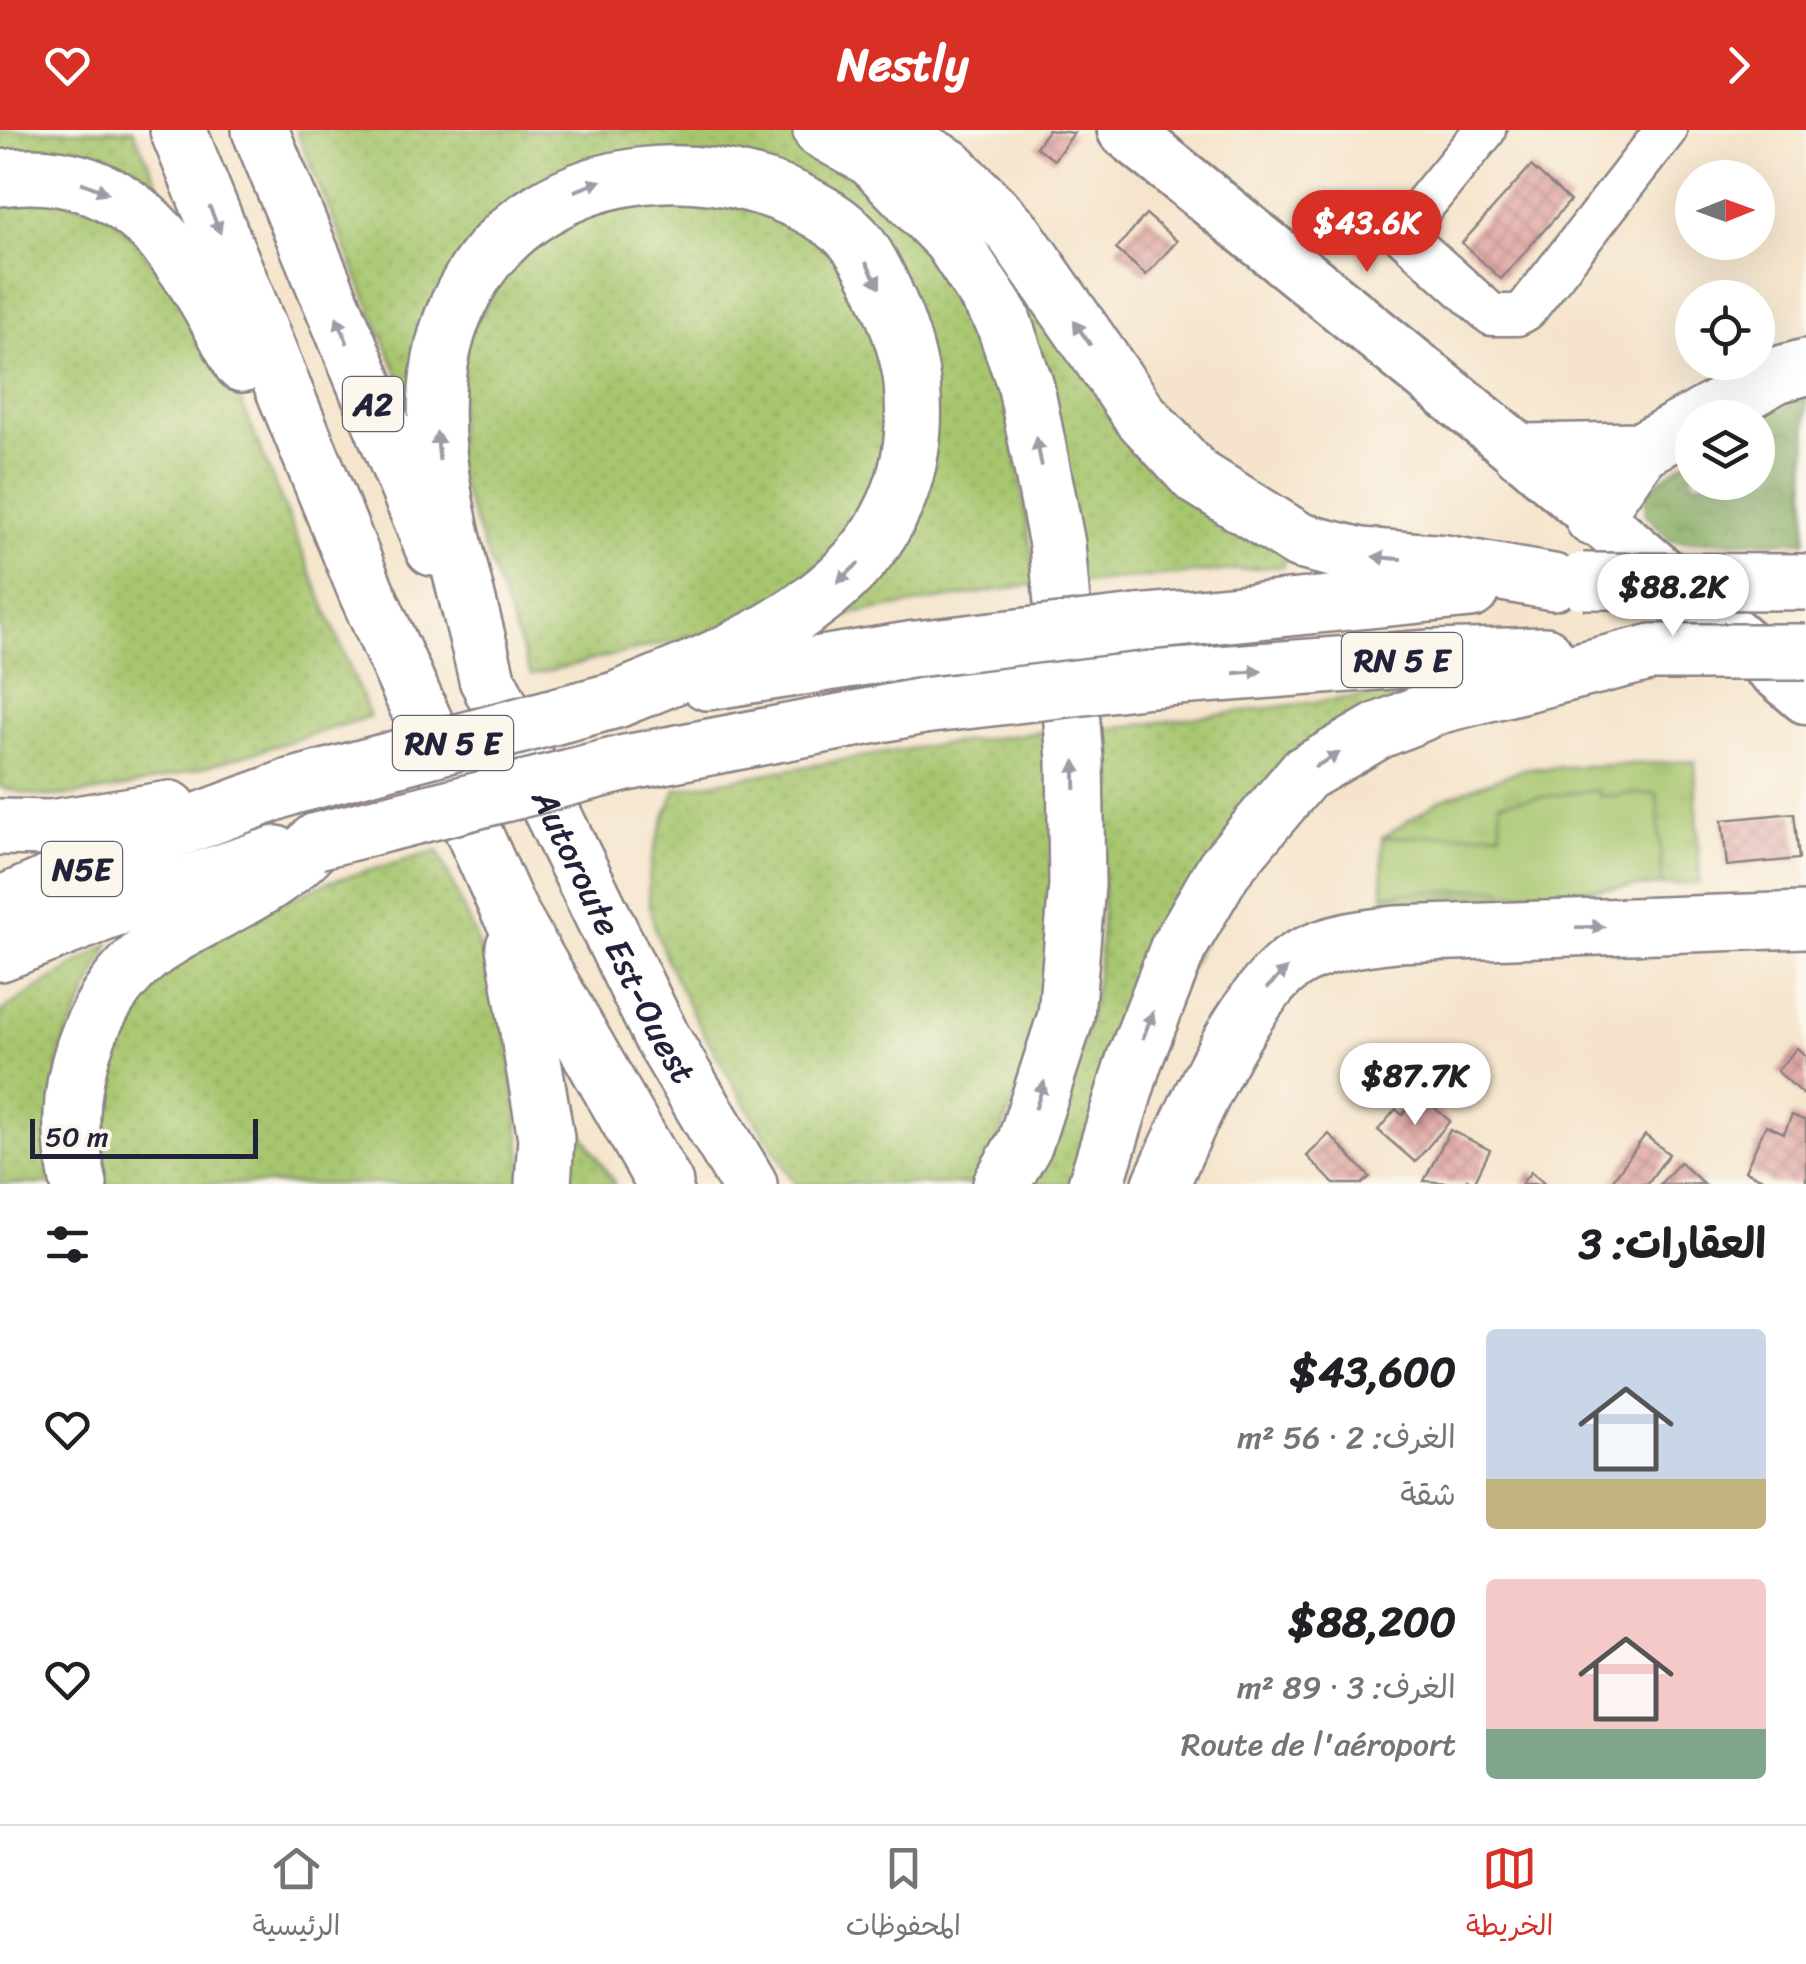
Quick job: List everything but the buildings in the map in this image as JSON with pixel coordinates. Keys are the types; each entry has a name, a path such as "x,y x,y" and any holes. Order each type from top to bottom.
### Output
{"highway":[{"name":"Autoroute Est-Ouest","path":"178,130 366,591 508,909 665,1184"},
{"name":"Autoroute Est-Ouest","path":"260,130 486,679 662,1038 748,1184"},
{"path":"821,130 872,159 951,240 1002,318 1026,388 1056,544 1075,758 1077,885 1066,1016 1025,1143 1001,1184"},
{"path":"886,130 948,166 1012,230 1140,416 1196,476 1300,540 1361,556 1445,563 1568,582"},
{"path":"486,679 436,446 437,387 449,331 461,299 510,233 552,200 604,179 714,174 768,188 813,209 852,238 893,312 910,362 912,460 878,538 850,575 729,655 616,700"},
{"path":"0,178 54,176 82,182 135,209 158,231 219,322 366,591"},
{"path":"1732,400 1776,375 1806,367"},
{"path":"1593,518 1641,450 1675,431"},
{"path":"1522,452 1641,450"},
{"name":"RN 5 E","path":"164,834 290,787 616,700 768,669 1137,623 1568,582 1806,582"},
{"path":"1096,1184 1134,1061 1178,948 1224,869 1304,774 1378,731 1440,705 1653,652"},
{"name":"RN 5 E","path":"146,896 317,841 626,763 923,706 1151,679 1430,658 1806,652"},
{"path":"0,827 51,828 290,787"},
{"name":"N5E","path":"0,869 164,834"},
{"name":"N5E","path":"0,905 164,834"},
{"path":"79,1184 73,1150 72,1097 82,1051 108,999 130,972 165,941 273,883 317,841"},
{"name":"N5E","path":"0,953 146,896"},
{"name":"N5E","path":"0,990 146,896"},
{"path":"508,909 546,1138 542,1184"},
{"path":"1161,1184 1206,1087 1258,997 1296,960 1339,941 1395,934 1806,920"}],"main road":[{"path":"1154,140 1806,697"}],"lane":[{"path":"1486,130 1400,233 1492,315 1517,315 1526,310 1666,130"}],"green space":[{"path":"0,130 133,130 167,202 107,170 66,155 23,150 0,153"},
{"path":"296,130 783,130 818,148 852,172 914,234 965,306 984,343 1011,428 1037,584 815,620 931,456 828,198 537,187 423,434"},
{"path":"649,188 792,219 854,274 900,388 872,525 752,622 531,675 455,469 462,346 522,244"},
{"path":"0,189 108,210 213,333 370,717 122,788 46,796 0,787"},
{"path":"962,202 1286,555 1282,566 1078,583"},
{"path":"1806,386 1806,541 1671,541 1646,514 1645,492 1675,469 1675,500 1775,500 1775,402"},
{"path":"1404,691 1288,773 1081,1184 1030,1184 1077,1061 1096,983 1103,875 1095,730"},
{"path":"1050,731 1059,843 1045,1021 981,1184 795,1184 687,1003 655,929 649,900 650,871 676,789 913,748"},
{"path":"1695,761 1700,883 1385,902 1382,838 1440,800 1523,769"},
{"path":"1598,790 1599,796 1657,793 1662,885 1503,894 1502,888 1383,894 1382,838 1501,832 1500,802"},
{"path":"438,851 505,1004 525,1184 100,1184 96,1174 102,1049 127,998 253,914 331,881"},
{"path":"110,943 60,1052 54,1184 0,1184 0,1012"},
{"path":"563,1132 581,1132 615,1184 561,1184"}]}
